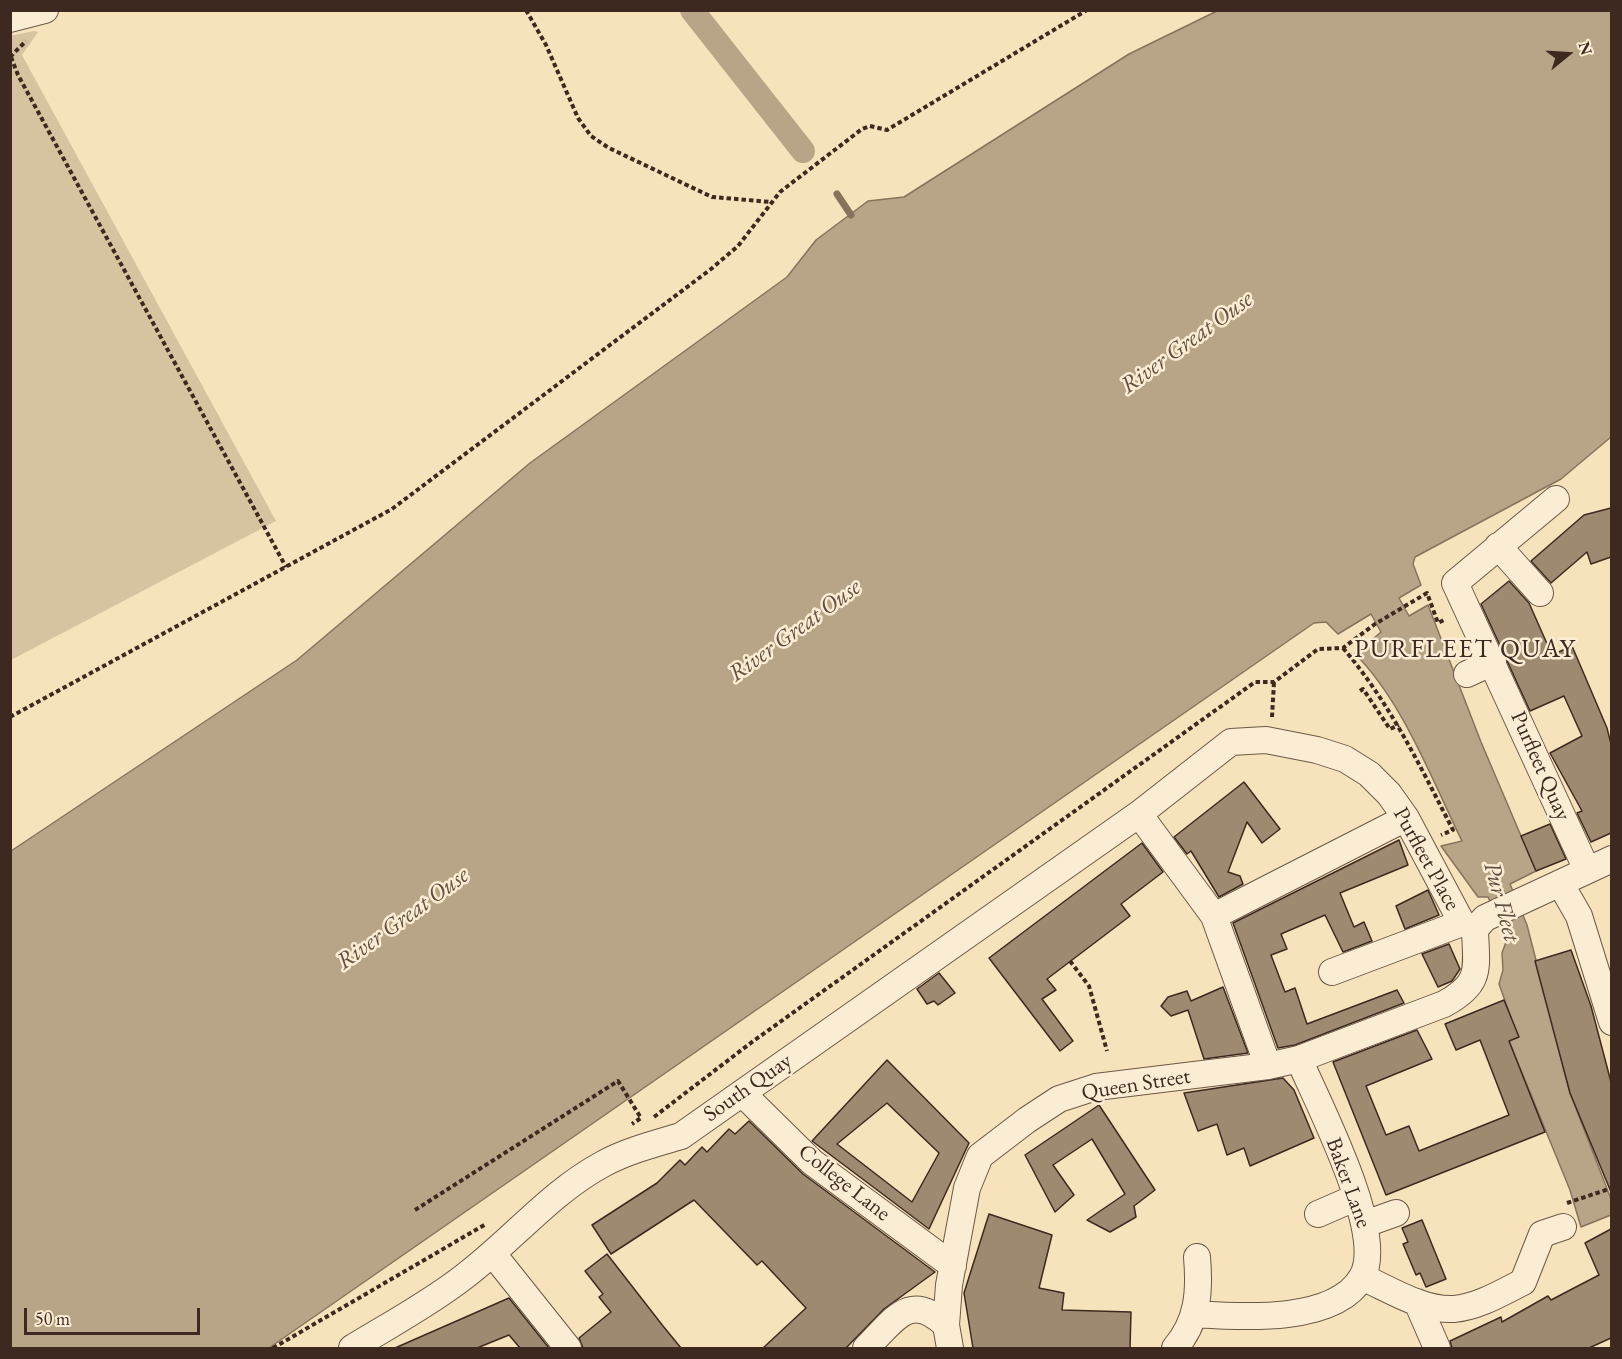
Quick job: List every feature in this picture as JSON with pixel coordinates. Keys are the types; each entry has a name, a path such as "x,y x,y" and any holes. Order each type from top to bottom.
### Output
{"street":[{"path":"10,20 45,10"},
{"name":"Purfleet Quay","path":"1556,499 1455,583 1587,870"},
{"path":"1498,546 1540,593"},
{"path":"1467,674 1493,662"},
{"name":"Purfleet Place","path":"1139,814 1231,742 1266,740 1317,750 1345,759 1380,785 1406,818 1421,845 1474,923 1478,968 1474,978 1462,993 1405,1021 1299,1059 1268,1066"},
{"path":"1139,814 1214,916 1268,1066"},
{"name":"South Quay","path":"352,1348 459,1281 493,1254 543,1206 583,1176 623,1154 681,1136 1139,814"},
{"path":"1214,916 1406,818"},
{"path":"1332,972 1474,923 1611,860"},
{"path":"1552,887 1579,916 1611,1022"},
{"name":"Baker Lane","path":"1299,1059 1357,1197 1365,1224 1368,1258 1362,1277"},
{"name":"Queen Street","path":"948,1337 953,1266 967,1188 980,1156 1059,1099 1096,1087 1268,1066"},
{"name":"College Lane","path":"742,1093 812,1162 953,1266"},
{"path":"1318,1214 1357,1197"},
{"path":"1365,1224 1396,1213"},
{"path":"1196,1314 1243,1316 1296,1313 1333,1301 1350,1291 1362,1277 1417,1302 1452,1309 1482,1301 1523,1282 1547,1228"},
{"path":"493,1254 568,1348"},
{"path":"1174,1348 1190,1329 1196,1314 1197,1257"},
{"path":"1417,1302 1437,1348"},
{"path":"866,1348 905,1312 916,1308 928,1311 948,1337"}],"path":[{"path":"526,10 546,45 578,118 591,136 609,148 712,197 772,202"},
{"path":"10,717 392,509 711,269 738,246 772,202 794,180 862,129 870,126 887,130 1087,10"},
{"path":"10,57 286,567"},
{"path":"648,1122 762,1035 1255,681 1274,682 1318,649 1343,648 1375,624 1427,593 1438,623 1466,609"},
{"path":"1343,648 1369,679 1399,725 1453,830 1421,845"},
{"path":"1360,691 1363,689 1390,729 1399,725"},
{"path":"1070,961 1089,986 1107,1051"},
{"path":"415,1210 618,1081 641,1118 627,1128"},
{"path":"1572,1201 1611,1188"},
{"path":"273,1348 473,1232"}],"shaded area":[{"path":"38,32 22,55 276,521 11,660 10,36"}],"water":[{"path":"1217,11 1611,11 1611,437 1561,479 1415,557 1413,564 1421,585 1399,598 1409,616 1428,605 1481,742 1536,871 1510,884 1527,925 1570,1093 1611,1199 1611,1215 1581,1227 1570,1190 1509,1041 1518,1037 1499,984 1503,970 1502,953 1507,939 1488,897 1478,897 1441,846 1462,841 1402,718 1372,673 1355,654 1381,632 1371,614 1338,634 1326,622 1314,623 269,1348 11,1348 11,851 297,660 530,463 787,277 816,240 868,201 904,197 1129,54"}],"building":[{"path":"1611,508 1611,557 1591,564 1587,552 1551,583 1531,561 1584,515"},
{"path":"1509,581 1529,603 1552,655 1572,646 1607,728 1611,744 1611,833 1591,842 1577,813 1582,811 1550,753 1582,736 1564,696 1530,711 1481,604"},
{"path":"1244,782 1280,829 1262,843 1247,822 1228,872 1240,876 1243,884 1219,897 1191,851 1187,854 1174,837"},
{"path":"1550,824 1566,859 1536,871 1521,836"},
{"path":"1399,840 1408,865 1340,893 1354,927 1364,922 1372,941 1343,952 1325,915 1281,934 1287,949 1271,955 1285,992 1295,988 1307,1024 1397,990 1404,1003 1295,1045 1278,1048 1233,923"},
{"path":"1142,843 1163,872 1121,904 1130,916 1047,979 1056,990 1042,999 1073,1041 1060,1051 989,958"},
{"path":"1428,890 1439,915 1405,929 1396,906"},
{"path":"1449,944 1460,969 1452,981 1438,987 1422,954"},
{"path":"1571,950 1591,1006 1611,1082 1611,1192 1570,1093 1535,961"},
{"path":"939,973 955,993 938,1005 934,1001 927,1004 917,989"},
{"path":"1223,987 1248,1053 1204,1059 1188,1010 1171,1016 1161,1006 1168,997 1187,991 1191,1001"},
{"path":"1504,1000 1519,1037 1509,1041 1545,1132 1386,1195 1333,1062 1417,1030 1432,1059 1366,1086 1386,1135 1409,1126 1419,1151 1509,1115 1480,1040 1456,1050 1445,1024"},
{"path":"887,1060 969,1143 929,1229 812,1141","holes":["887,1103 939,1153 912,1202 837,1144"]},
{"path":"1283,1078 1294,1090 1314,1138 1250,1166 1244,1148 1227,1155 1217,1124 1198,1131 1184,1093"},
{"path":"1099,1105 1155,1190 1134,1206 1136,1217 1110,1232 1087,1220 1125,1194 1092,1139 1053,1165 1074,1195 1055,1212 1025,1155"},
{"path":"749,1121 803,1174 935,1272 884,1309 846,1348 763,1348 806,1308 762,1261 757,1265 694,1200 611,1254 592,1225 657,1183 680,1160 685,1165 702,1147 707,1152 729,1129 735,1134"},
{"path":"989,1214 1052,1235 1039,1288 1064,1293 1062,1310 1131,1312 1130,1348 973,1348 964,1293"},
{"path":"1422,1220 1446,1279 1426,1287 1420,1273 1416,1275 1403,1244 1408,1242 1402,1228"},
{"path":"1611,1229 1611,1338 1589,1348 1452,1348 1450,1341 1501,1317 1502,1322 1548,1296 1551,1300 1599,1275 1585,1243"},
{"path":"607,1254 681,1348 583,1348 579,1338 611,1312 599,1297 603,1294 585,1271"},
{"path":"509,1298 549,1348 520,1348 509,1335 477,1348 395,1348"}],"waterway":[{"path":"692,10 803,151"},
{"path":"837,194 851,215"}],"district":[{"name":"PURFLEET QUAY","path":"1465,650"}],"water label":[{"name":"River Great Ouse","path":"1187,343"},
{"name":"River Great Ouse","path":"795,631"},
{"name":"Pur Fleet","path":"1501,902"},
{"name":"River Great Ouse","path":"403,919"}]}
